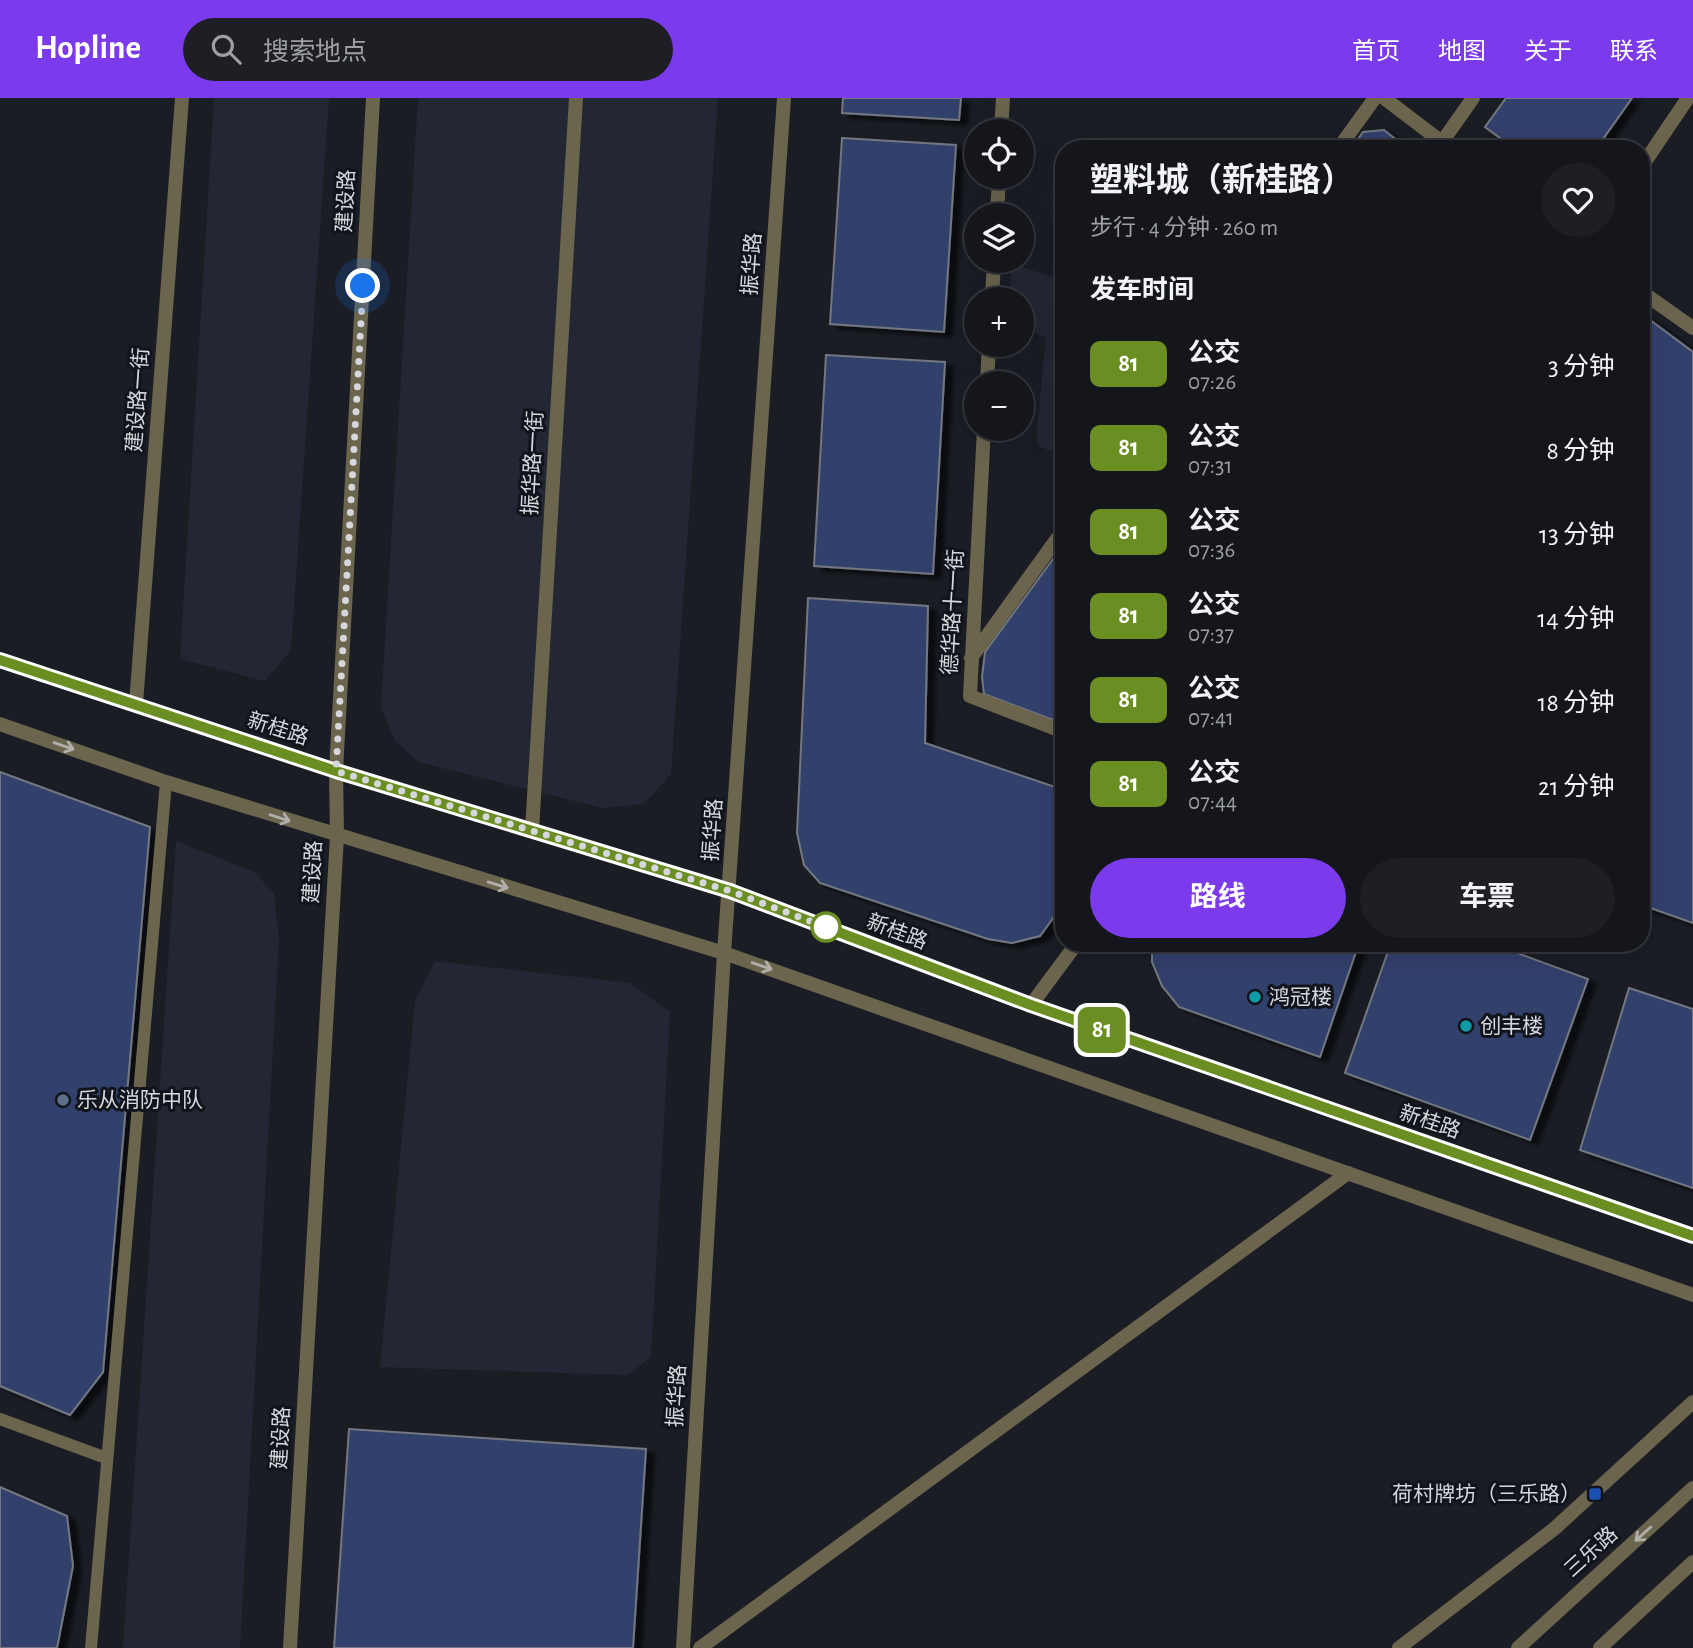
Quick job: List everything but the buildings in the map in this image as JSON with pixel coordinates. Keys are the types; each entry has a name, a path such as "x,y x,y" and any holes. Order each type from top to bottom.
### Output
{"street":[{"name":"建设路一街","path":"136,704 182,98"},
{"name":"建设路","path":"290,1648 337,836 336,771 373,98"},
{"name":"振华路一街","path":"532,830 576,98"},
{"name":"振华路","path":"683,1648 724,953 784,98"},
{"path":"1002,119 1003,98"},
{"path":"1345,140 1375,98"},
{"path":"1384,98 1439,140"},
{"path":"1449,140 1473,98"},
{"path":"1650,155 1689,102"},
{"path":"1650,298 1693,328"},
{"name":"德华路十一街","path":"983,441 970,696 1055,729"},
{"path":"971,658 1055,541"},
{"name":"新桂路","path":"0,660 336,771 730,891 1031,1005 1693,1236"},
{"path":"0,724 166,782 724,953 1693,1295"},
{"path":"1031,1005 1070,952"},
{"path":"700,1648 1348,1173"},
{"path":"1399,1648 1554,1528 1693,1402"},
{"name":"三乐路","path":"1518,1648 1693,1488"},
{"path":"1600,1648 1693,1562"}],"lane":[{"path":"91,1648 166,782"},
{"path":"0,1419 106,1458"}],"shaded area":[{"path":"214,98 329,98 291,650 265,681 180,659"},
{"path":"418,98 718,98 671,774 644,804 602,808 418,762 395,741 381,707"},
{"path":"1034,271 1055,278 1055,453 1040,447 1036,440 1046,337 1034,332 1034,287 1010,287 1011,273 1034,273"},
{"path":"176,841 254,872 274,893 279,939 240,1648 123,1648"},
{"path":"435,961 630,983 670,1012 651,1357 628,1375 380,1367 415,1000"}],"bus line":[{"name":"81","path":"0,660 336,771 730,891 1031,1005 1693,1236"}],"place":[{"name":"鸿冠楼","path":"1255,997"},
{"name":"创丰楼","path":"1466,1026"},
{"name":"乐从消防中队","path":"63,1100"},
{"name":"荷村牌坊（三乐路）","path":"1595,1494"}],"route":[{"path":"363,286 336,771 730,891 831,929 826,927"}]}
